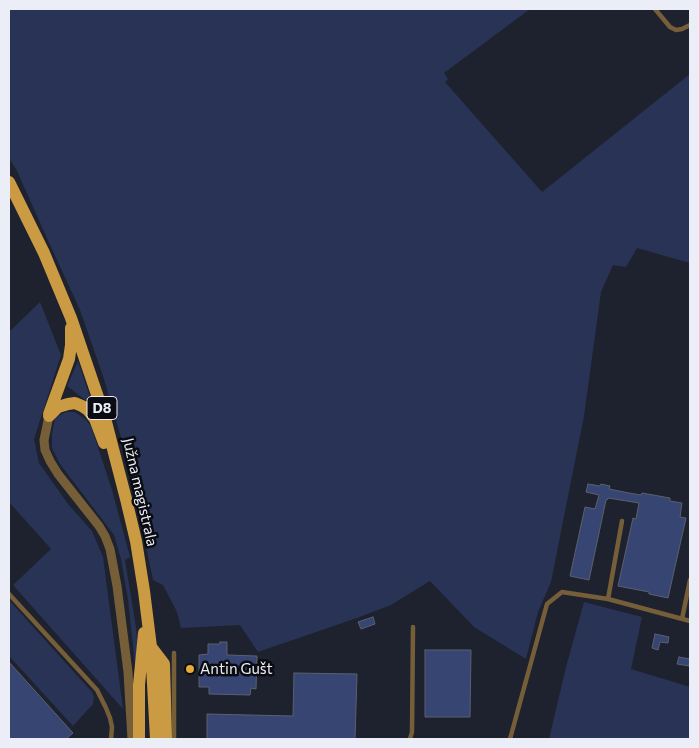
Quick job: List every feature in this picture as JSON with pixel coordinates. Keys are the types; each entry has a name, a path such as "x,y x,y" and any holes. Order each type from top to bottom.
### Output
{"main road":[{"name":"Južna magistrala","path":"9,182 44,253 71,318 105,418 136,541 151,647 156,739"},
{"path":"49,416 69,359 71,318"},
{"path":"49,416 58,407 68,404 75,403 88,410 95,419 107,450 117,467"},
{"path":"139,739 139,685 145,598"},
{"path":"151,647 164,664 166,739"}],"street":[{"path":"49,416 44,440 45,450 50,461 99,526 110,549 117,586 128,672 132,739"}],"lane":[{"path":"655,9 670,27 676,30 690,25"},
{"path":"608,599 622,521"},
{"path":"682,619 690,580"},
{"path":"510,739 547,604 562,592 608,599 690,621"},
{"path":"9,594 96,690 110,718 112,727 111,739"},
{"path":"410,739 412,732 413,627"},
{"path":"174,653 174,739"}],"shaded area":[{"path":"9,9 530,9 444,73 448,79 445,82 542,192 690,74 690,263 637,248 626,267 613,265 601,292 584,416 551,582 538,612 526,659 474,627 430,581 391,605 258,652 240,625 181,628 177,612 163,585 153,580 129,465 104,379 80,310 17,171 9,158"},
{"path":"40,302 61,355 34,439 39,463 68,504 92,531 103,557 123,709 13,585 51,549 9,502 9,332"},
{"path":"78,361 93,406 67,386"},
{"path":"66,412 75,412 91,426 112,490 130,557 125,560 136,627 139,665 137,683 128,600 121,559 114,535 60,464 52,448 55,418"},
{"path":"9,600 92,692 94,697 93,704 73,726 9,656"},
{"path":"584,602 642,617 631,669 690,687 690,739 549,739"}],"building":[{"path":"588,484 600,486 601,484 610,486 609,489 670,498 670,501 682,503 680,517 686,518 668,598 618,586 633,518 636,519 639,503 608,498 606,500 589,580 570,576 585,507 595,509 599,495 586,492"},
{"path":"373,617 375,624 361,629 358,622"},
{"path":"655,634 669,637 668,643 660,642 658,650 652,648"},
{"path":"220,642 227,642 227,655 257,656 256,689 251,688 250,695 209,694 209,687 199,687 199,655 208,654 208,644 220,644"},
{"path":"425,650 471,650 470,717 425,717"},
{"path":"679,657 690,659 689,666 677,664"},
{"path":"9,662 73,733 66,739 9,739"},
{"path":"294,673 357,674 355,739 207,739 207,714 293,716"}],"place":[{"name":"Antin Gušt","path":"190,669"}]}
